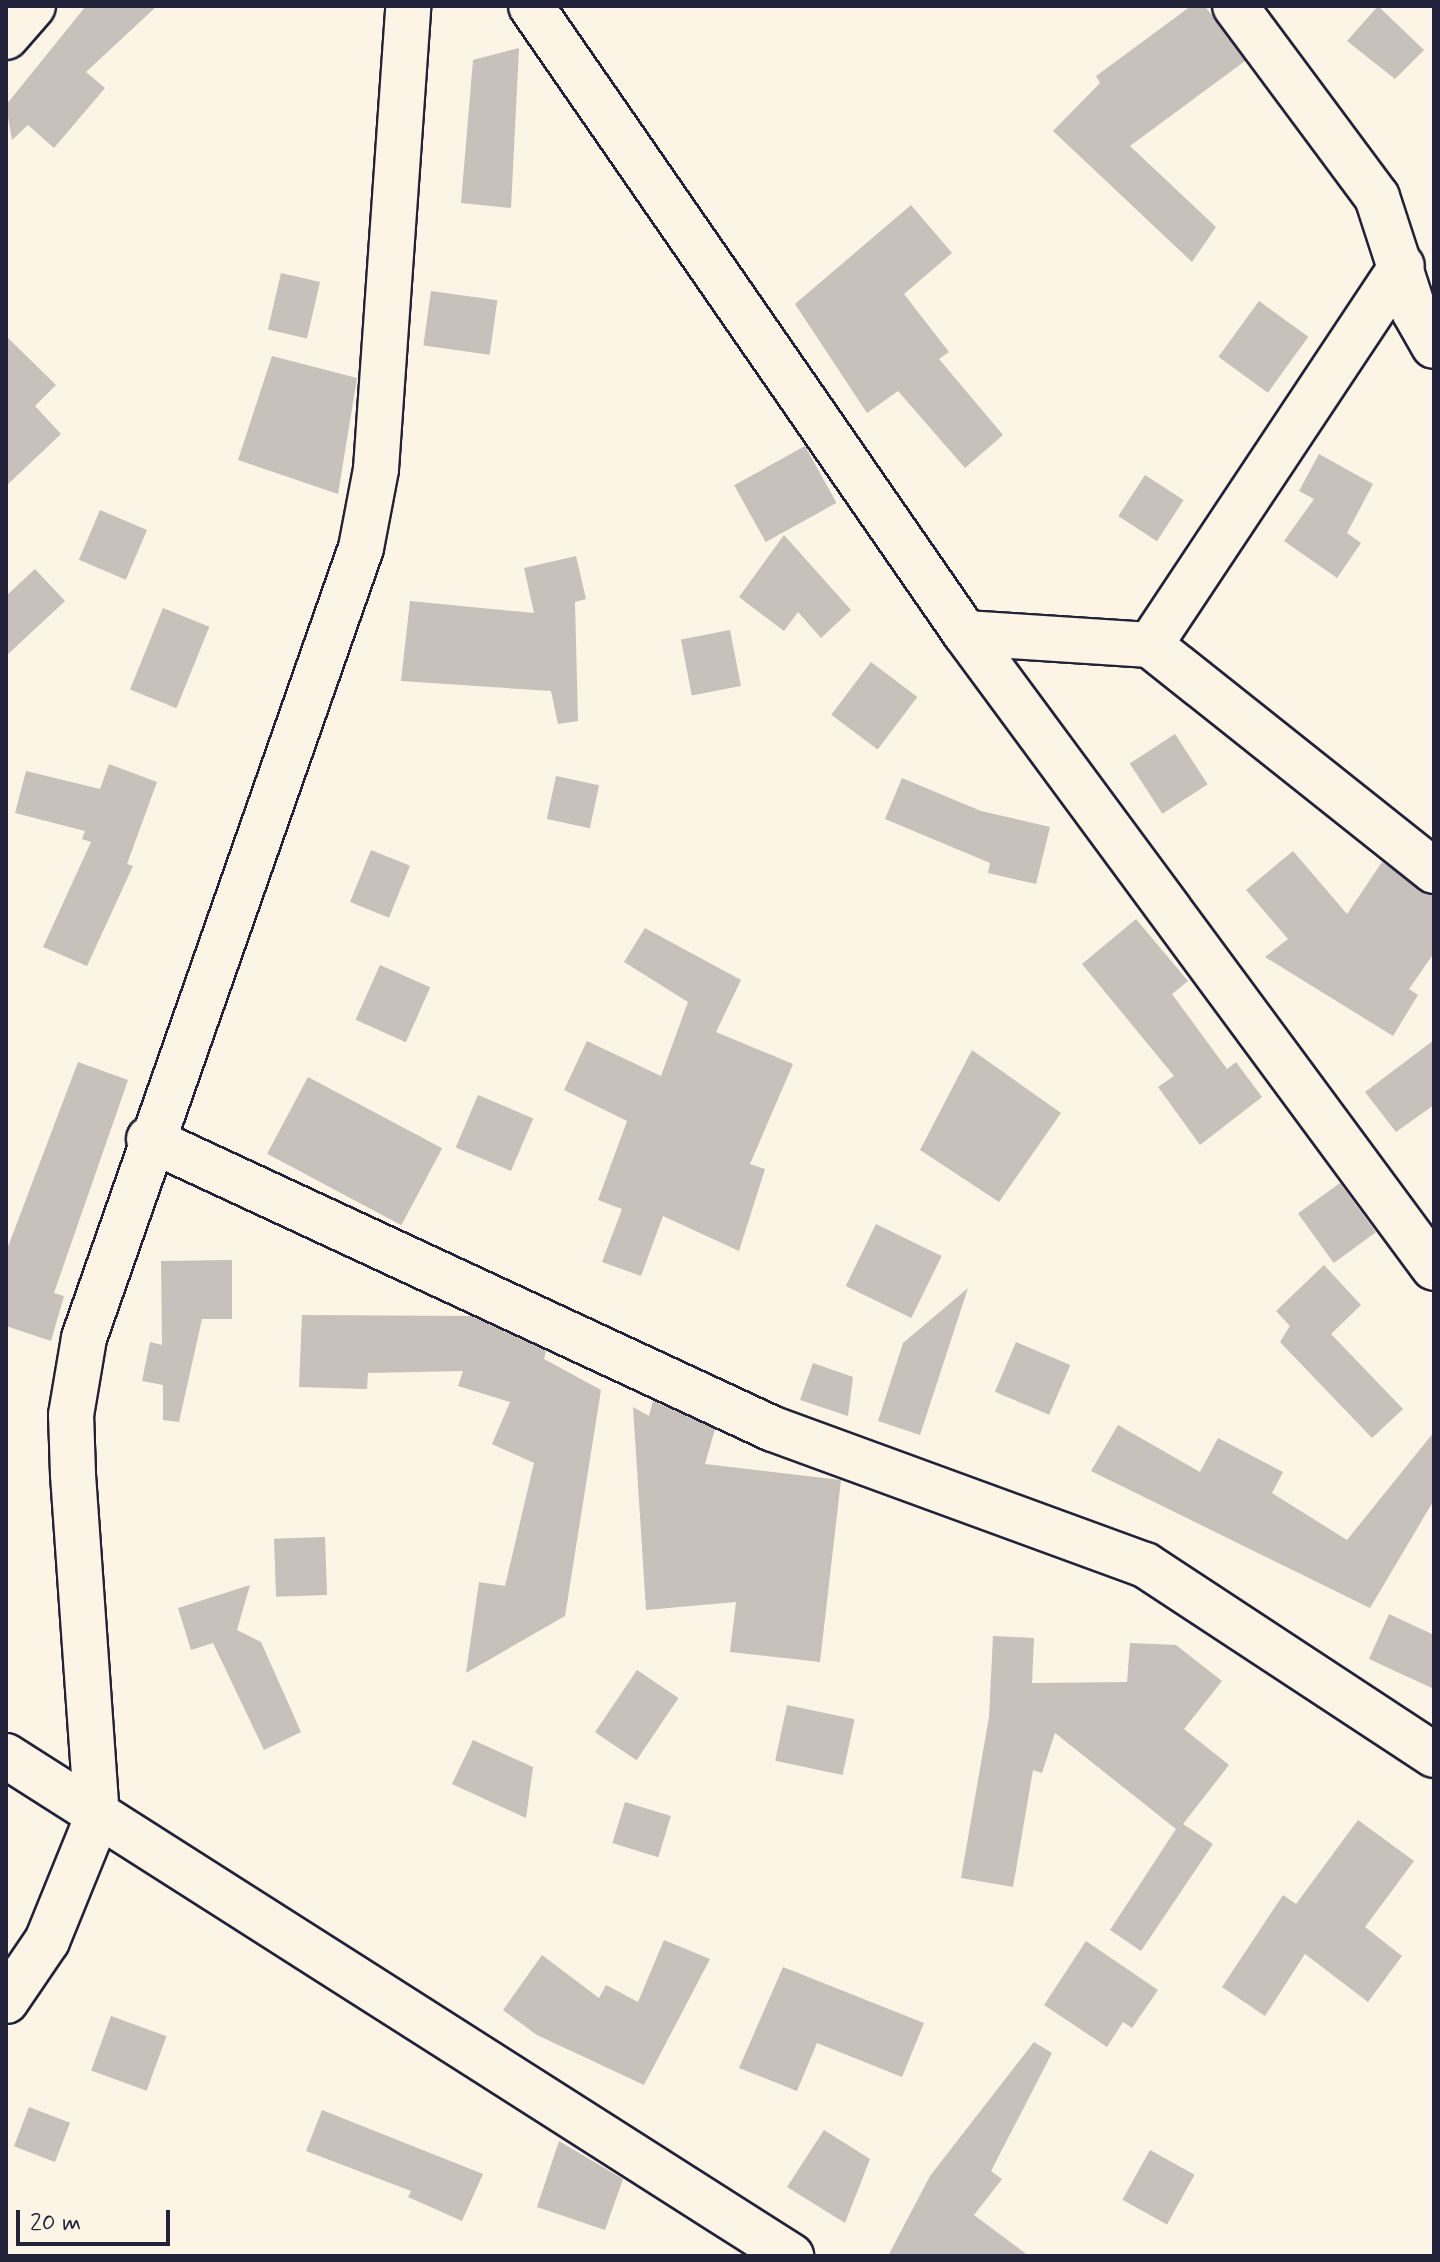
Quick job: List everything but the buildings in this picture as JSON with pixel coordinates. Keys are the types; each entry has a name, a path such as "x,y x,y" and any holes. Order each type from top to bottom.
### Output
{"street":[{"path":"6,37 33,6"},
{"path":"6,2001 47,1941 97,1818 71,1415 84,1338 149,1139 361,548 376,469 408,6"},
{"path":"531,6 965,633 1434,1268"},
{"path":"1235,6 1377,197 1434,346"},
{"path":"1150,645 1402,266"},
{"path":"965,633 1150,645 1434,871"},
{"path":"149,1139 773,1429 1145,1565 1434,1755"},
{"path":"6,1756 764,2249"}]}
